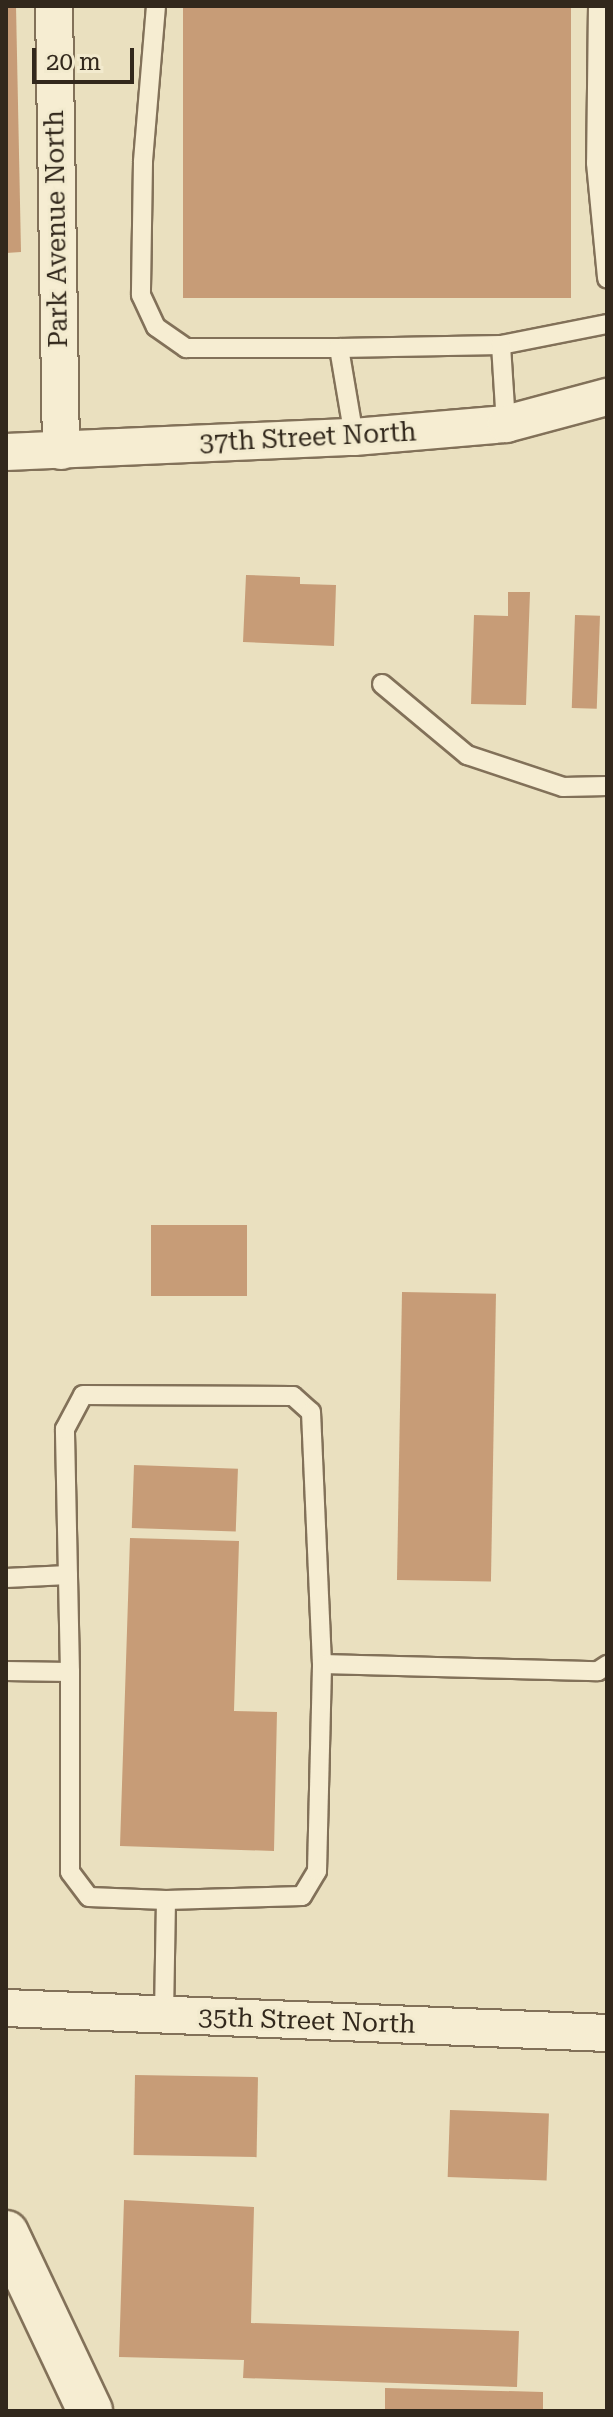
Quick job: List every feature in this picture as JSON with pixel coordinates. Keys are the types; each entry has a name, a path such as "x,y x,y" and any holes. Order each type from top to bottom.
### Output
{"main road":[{"path":"6,2233 90,2411"}],"street":[{"name":"Park Avenue North","path":"54,6 61,451"},
{"name":"37th Street North","path":"6,452 354,437 506,424 607,397"},
{"name":"35th Street North","path":"6,2008 607,2033"}],"lane":[{"path":"156,6 143,162 141,295 156,327 186,348 339,348 501,345 607,324"},
{"path":"598,6 596,163 607,278"},
{"path":"501,345 506,424"},
{"path":"339,348 354,437"},
{"path":"382,684 467,755 563,787 607,786"},
{"path":"83,1395 293,1396 311,1412 322,1664 317,1871 302,1896 166,1900 89,1897 70,1872 65,1429 83,1395"},
{"path":"6,1578 68,1575"},
{"path":"322,1664 598,1671 607,1665"},
{"path":"6,1671 70,1672"},
{"path":"164,2016 166,1900"}],"building":[{"path":"6,6 16,6 21,252 6,253"},
{"path":"183,6 571,6 571,298 183,298"},
{"path":"246,575 300,577 300,584 336,585 334,646 243,642"},
{"path":"508,592 530,592 526,705 471,704 474,615 508,616"},
{"path":"575,615 600,616 597,709 572,708"},
{"path":"151,1225 247,1225 247,1296 151,1296"},
{"path":"402,1292 496,1294 491,1582 397,1580"},
{"path":"134,1465 238,1469 236,1532 132,1528"},
{"path":"130,1538 239,1541 234,1711 277,1712 274,1851 120,1846"},
{"path":"135,2075 258,2077 257,2157 134,2155"},
{"path":"450,2110 549,2113 547,2180 448,2177"},
{"path":"124,2200 254,2207 251,2323 519,2331 517,2387 243,2378 244,2360 119,2357"},
{"path":"385,2388 543,2392 543,2411 385,2411"}]}
